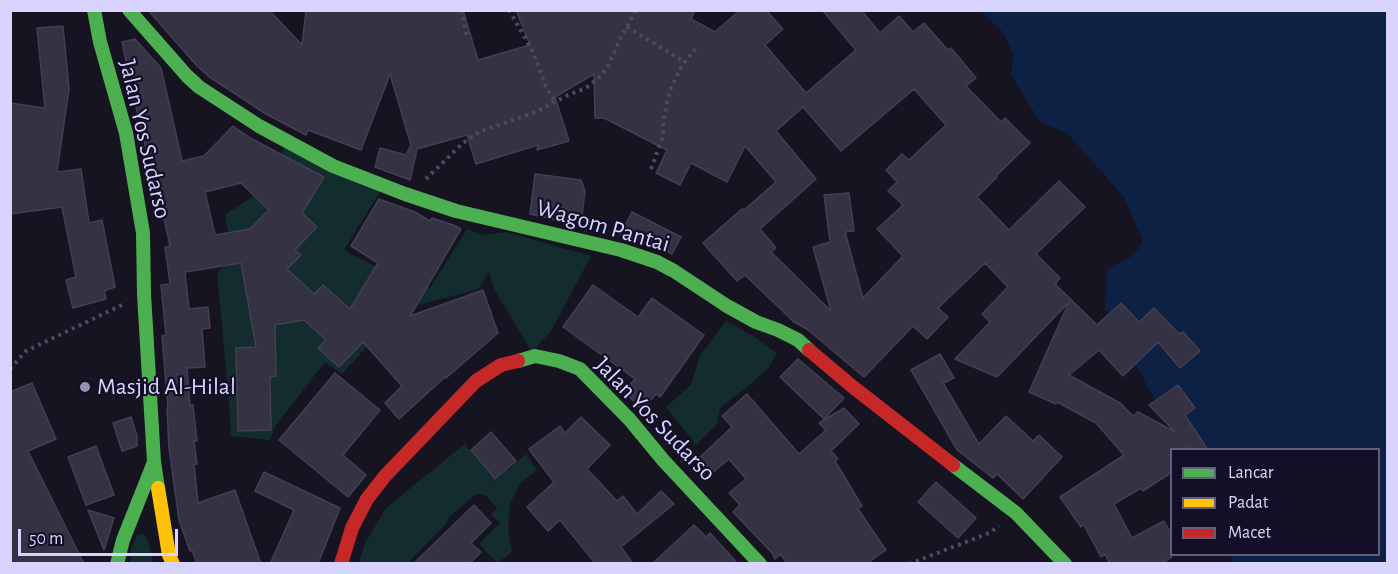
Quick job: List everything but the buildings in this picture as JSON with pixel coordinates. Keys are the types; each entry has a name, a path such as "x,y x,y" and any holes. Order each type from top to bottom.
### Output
{"main road":[{"name":"Jalan Yos Sudarso","path":"94,10 100,42 126,133 143,233 144,294 154,462 169,555 173,564"},
{"name":"Wagom Pantai","path":"129,10 199,87 269,131 333,166 474,216 621,250 661,263 727,306 756,322 798,339 853,387 1017,513 1065,564"},
{"name":"Jalan Yos Sudarso","path":"341,564 352,528 367,499 384,476 476,381 501,365 535,356 559,361 580,369 630,420 663,460 760,564"},
{"path":"117,564 123,540 154,462"}],"path":[{"path":"462,10 467,36"},
{"path":"509,10 532,50 546,87 555,102"},
{"path":"413,196 463,143 479,132 517,120 586,88 602,75 636,10"},
{"path":"627,27 685,63"},
{"path":"651,169 663,136 664,117 670,90 697,47"},
{"path":"10,369 26,351 144,294"},
{"path":"909,564 989,533 1017,513"}],"green space":[{"path":"285,146 380,192 344,250 392,275 404,271 430,288 467,229 483,235 506,232 591,256 551,331 532,352 495,291 489,271 479,289 400,310 342,374 325,362 274,428 270,440 231,436 217,273 233,259 225,215 264,189"},
{"path":"726,321 777,353 769,367 720,408 717,424 696,445 666,407 691,385 700,355"},
{"path":"465,444 495,481 526,454 537,470 521,483 510,503 508,530 512,552 497,563 479,544 500,523 491,515 497,508 485,495 476,494 449,517 447,523 408,563 359,563 365,543 386,508"},
{"path":"143,534 148,540 153,563 130,564 131,549 137,535"}],"water":[{"path":"980,11 1387,11 1387,563 1233,563 1230,556 1380,556 1380,448 1181,448 1105,309 1107,269 1134,255 1143,241 1124,197 1067,133 1041,123 1011,75 1013,54 1003,32"}],"traffic: fast":[{"path":"94,10 100,42 126,133 143,233 144,294 154,462 158,488"},
{"path":"129,10 199,87 259,126 333,166 456,211 621,250 657,262 727,306 756,322 798,340 809,350"},
{"path":"518,361 535,356 559,361 580,369 630,420 663,460 760,564"},
{"path":"117,564 123,540 154,462"},
{"path":"953,465 1016,513 1065,564"}],"traffic: slow":[{"path":"158,488 169,555 173,564"}],"traffic: jam":[{"path":"809,350 953,465"},
{"path":"341,564 352,528 367,499 385,476 476,381 501,365 518,361"}],"place":[{"name":"Masjid Al-Hilal","path":"85,387"}]}
